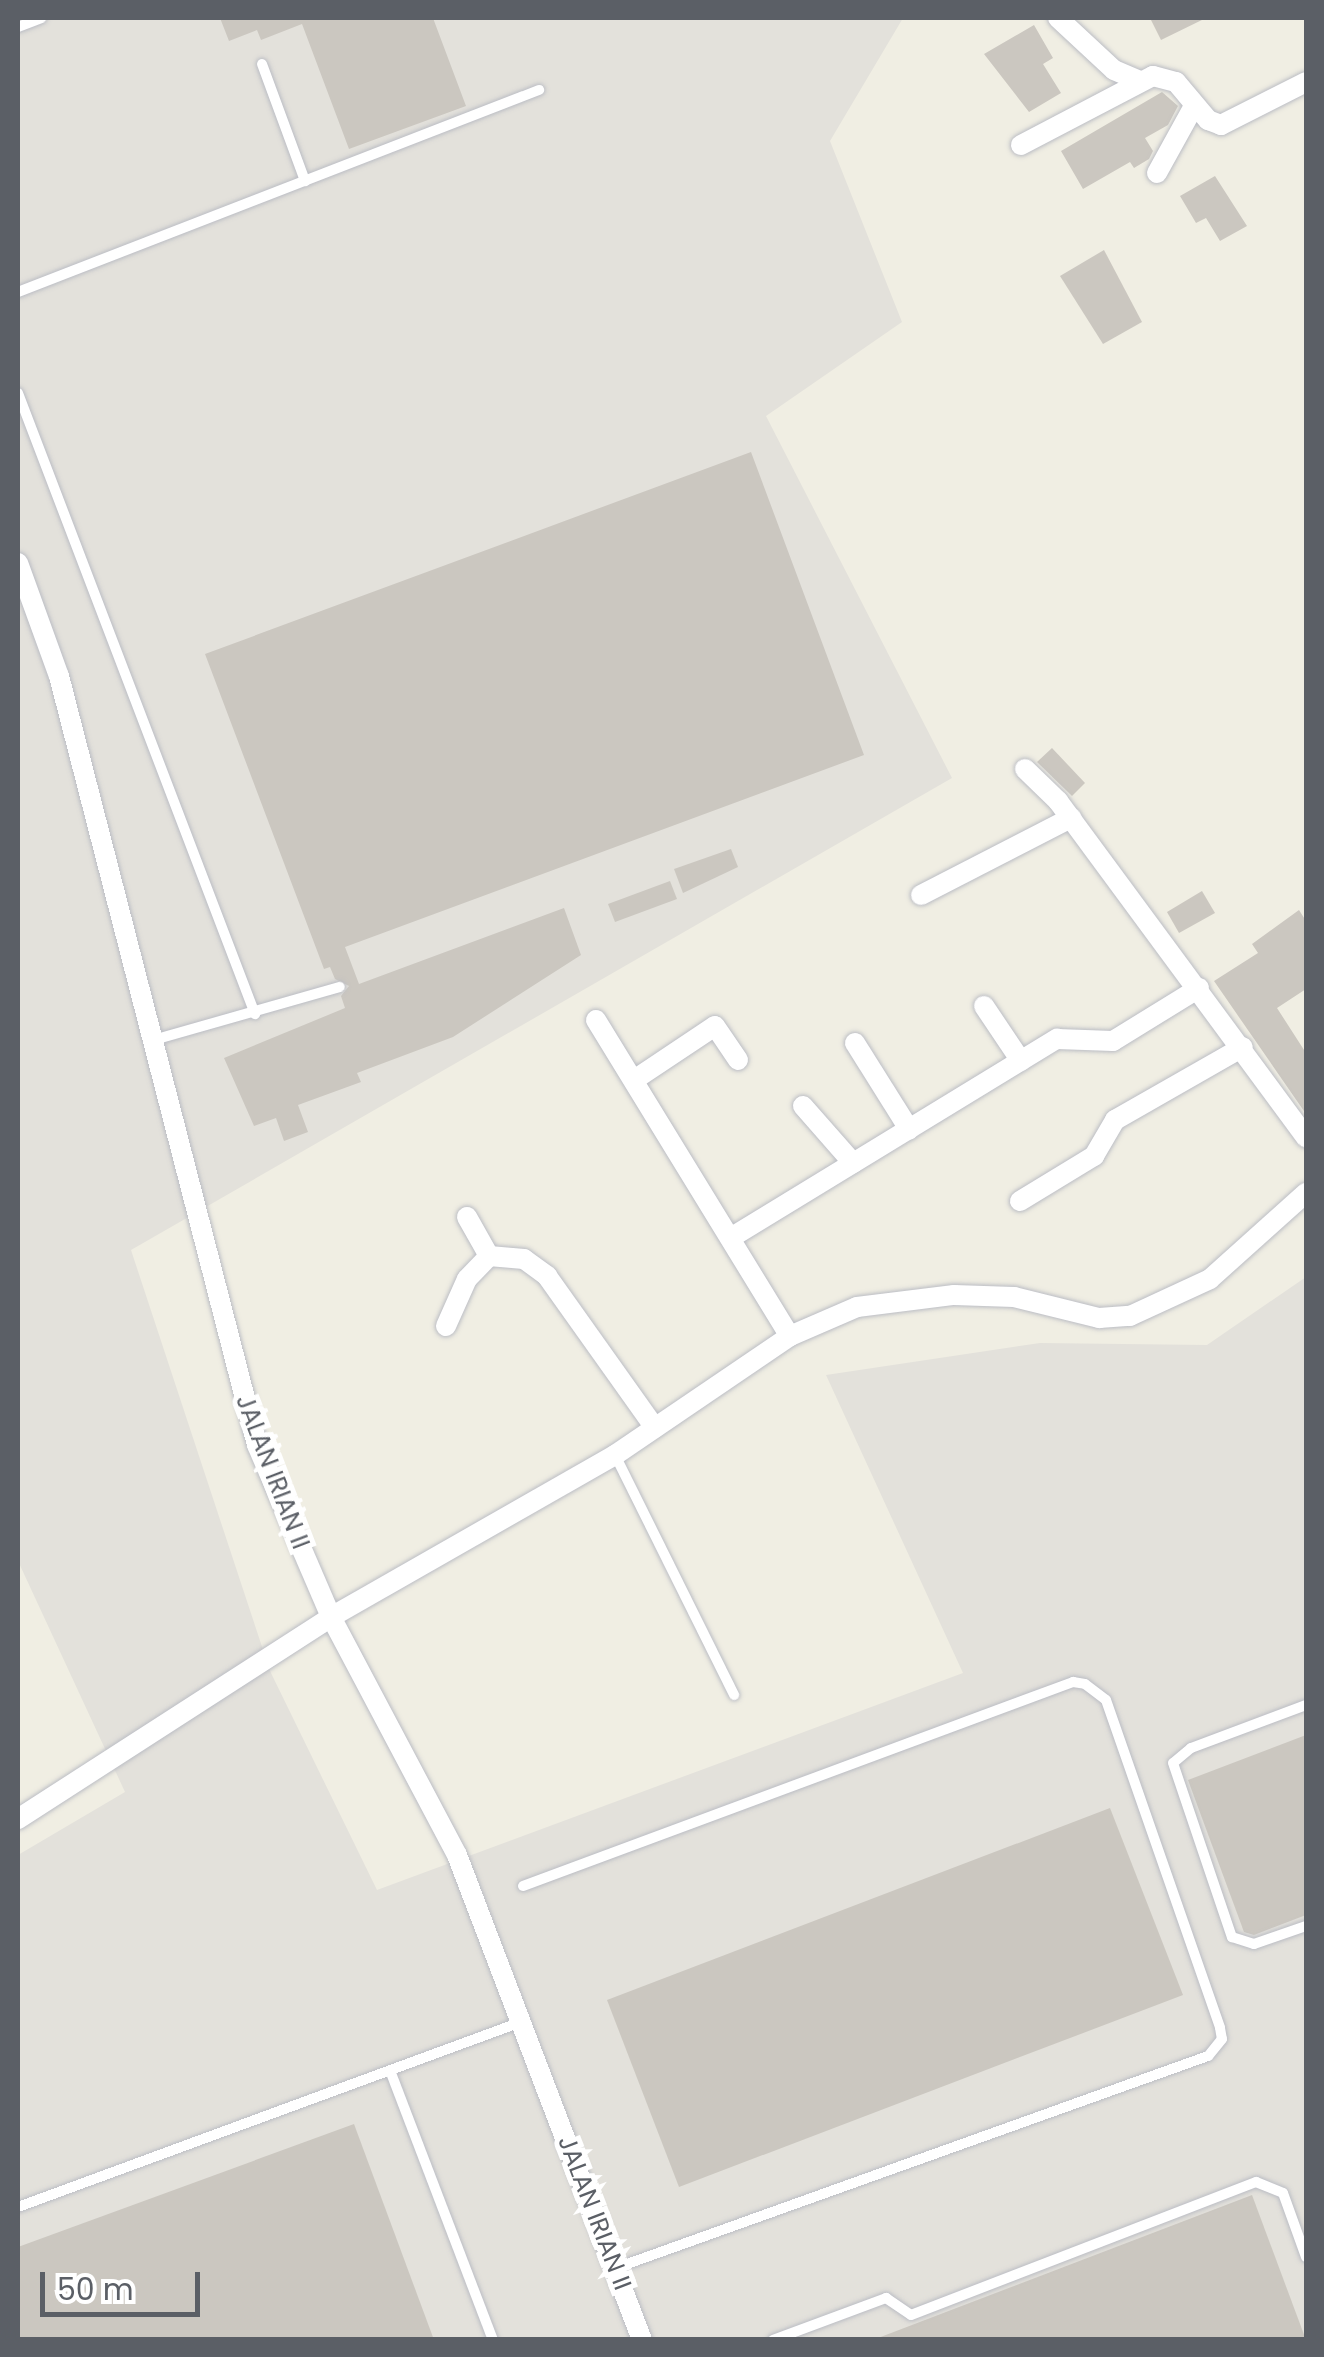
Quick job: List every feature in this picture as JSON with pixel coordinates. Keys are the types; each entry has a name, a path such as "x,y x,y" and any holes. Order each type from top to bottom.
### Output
{"street":[{"path":"1058,18 1114,70 1140,80"},
{"path":"1021,145 1140,80 1166,76 1212,124 1225,125 1306,82"},
{"path":"1157,173 1194,106"},
{"name":"JALAN IRIAN II","path":"18,563 60,676 157,1040 256,1445 331,1617 433,1803 642,2340"},
{"path":"1025,769 1071,818 1200,988 1306,1137"},
{"path":"921,895 1071,818"},
{"path":"732,1236 1057,1040 1113,1041 1200,988"},
{"path":"984,1006 1021,1062"},
{"path":"596,1020 790,1336"},
{"path":"634,1080 715,1026 738,1060"},
{"path":"856,1043 910,1129"},
{"path":"1020,1201 1094,1156 1115,1120 1244,1048"},
{"path":"803,1106 853,1163"},
{"path":"18,1818 331,1617 614,1454 790,1336 857,1307 954,1295 1014,1297 1099,1318 1130,1316 1210,1279 1306,1193"},
{"path":"467,1217 489,1256"},
{"path":"446,1326 466,1278 489,1256 524,1259 547,1276 655,1428"}],"lane":[{"path":"18,27 41,18"},
{"path":"262,64 304,181"},
{"path":"18,292 539,90"},
{"path":"18,393 254,1014"},
{"path":"157,1040 340,987"},
{"path":"614,1454 734,1695"},
{"path":"523,1886 1073,1682 1085,1684 1106,1700 1220,2028 1222,2039 1208,2056 616,2268"},
{"path":"1306,1705 1191,1748 1174,1763 1232,1938 1254,1944 1306,1926"},
{"path":"18,2208 391,2073 520,2022"},
{"path":"391,2073 493,2340"},
{"path":"773,2340 886,2298 911,2315 1256,2182 1283,2193 1306,2258"}],"shaded area":[{"path":"18,18 903,18 830,141 902,322 766,416 952,778 131,1250 270,1671 377,1890 963,1673 826,1375 1040,1343 1207,1345 1306,1277 1306,2339 18,2339 18,1855 125,1792 18,1561"}],"building":[{"path":"220,18 433,18 466,106 349,149 302,24 261,40 257,30 229,41"},
{"path":"1150,18 1206,18 1161,40"},
{"path":"1034,25 1053,58 1043,64 1061,93 1029,112 984,54"},
{"path":"1162,92 1178,106 1168,125 1145,138 1153,151 1149,159 1134,168 1130,162 1083,189 1061,151"},
{"path":"1215,176 1247,226 1220,241 1206,218 1196,223 1180,196"},
{"path":"1104,250 1142,322 1103,344 1060,276"},
{"path":"751,452 864,755 345,947 359,984 564,908 581,955 453,1037 357,1073 361,1082 298,1105 308,1132 284,1141 276,1118 254,1126 224,1058 345,1008 341,996 349,986 335,979 330,967 324,969 205,654"},
{"path":"1052,748 1085,783 1072,796 1037,762"},
{"path":"731,849 738,867 683,893 674,869"},
{"path":"670,881 677,899 615,922 608,904"},
{"path":"1202,891 1215,913 1179,933 1167,912"},
{"path":"1299,910 1306,921 1306,989 1277,1008 1306,1053 1306,1114 1214,981 1258,953 1252,944"},
{"path":"1306,1735 1306,1915 1254,1935 1244,1932 1188,1780"},
{"path":"1110,1808 1183,1995 679,2187 607,2000"},
{"path":"354,2124 434,2340 18,2340 18,2247"},
{"path":"1252,2195 1306,2340 878,2340 878,2338"}]}
